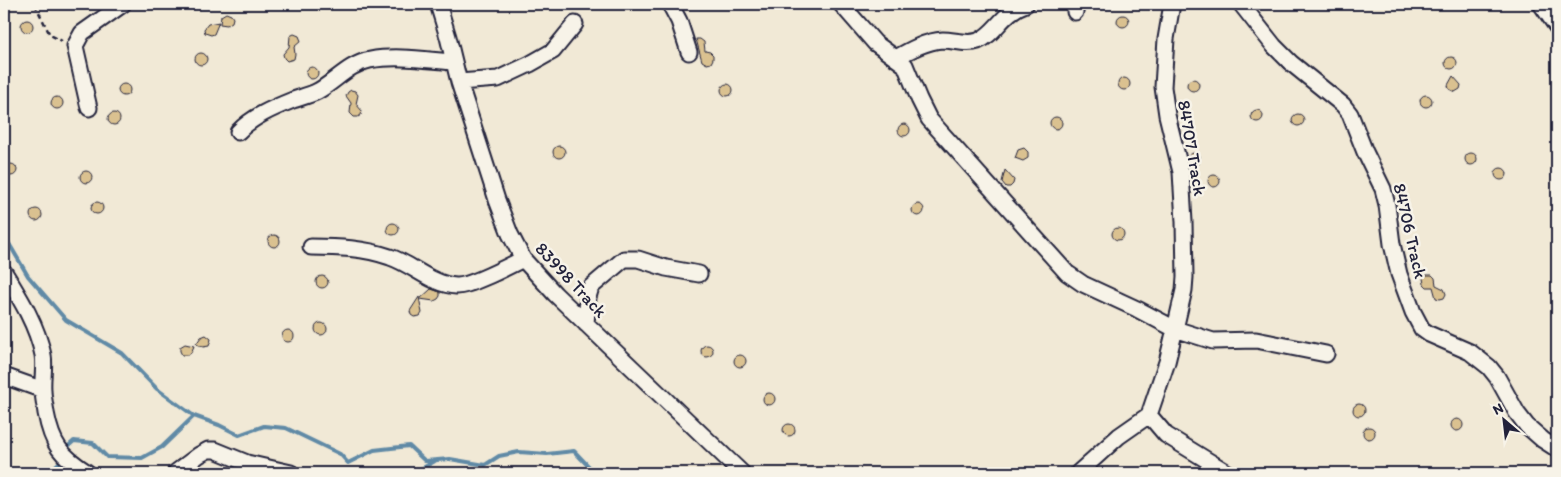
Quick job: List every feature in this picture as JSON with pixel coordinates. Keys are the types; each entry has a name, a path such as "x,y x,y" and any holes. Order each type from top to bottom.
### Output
{"street":[{"path":"89,108 75,46 82,33 122,4"},
{"name":"83998 Track","path":"438,4 459,82 497,200 510,234 523,259 586,324 742,473"},
{"path":"670,4 679,21 689,52"},
{"path":"841,4 876,43 905,65 929,119 1067,273 1083,284 1175,329 1213,341 1256,340 1326,354"},
{"path":"896,58 920,46 942,40 968,43 979,41 1009,12 1026,4"},
{"name":"84707 Track","path":"1149,415 1167,362 1184,290 1185,277 1181,172 1167,115 1163,87 1166,39 1172,4"},
{"name":"84706 Track","path":"1241,4 1274,46 1291,63 1343,105 1350,114 1365,152 1383,189 1399,274 1413,312 1422,329 1470,352 1484,362 1497,377 1517,413 1527,426 1557,449"},
{"path":"1541,4 1557,27"},
{"path":"459,82 498,78 530,64 553,51 575,24"},
{"path":"238,132 254,118 291,101 317,92 329,85 348,68 359,63 377,59 400,58 453,62"},
{"path":"311,247 357,248 391,257 442,282 456,286 470,282 523,259"},
{"path":"586,324 588,297 591,287 624,259 638,259 666,268 699,274"},
{"path":"4,272 32,321 40,346 44,368 43,390 50,432 57,446 73,464 88,473"},
{"path":"4,376 43,390"},
{"path":"1078,473 1119,436 1149,415 1166,435 1228,473"},
{"path":"175,473 208,450 215,450 247,463 290,473"}],"path":[{"path":"35,4 50,36 75,46"}],"building":[{"path":"226,13 233,18 232,22 227,25 220,24 221,16"},
{"path":"1121,15 1125,15 1129,21 1125,27 1121,27 1117,23 1117,19"},
{"path":"25,20 29,20 33,26 29,32 25,32 21,28 21,24"},
{"path":"219,22 214,34 205,33 204,29 208,24"},
{"path":"294,34 299,36 301,41 294,47 294,59 287,61 283,54 289,47 290,36"},
{"path":"696,39 704,42 705,51 713,55 711,63 707,64 702,61"},
{"path":"199,53 203,53 207,59 203,65 199,65 195,61 195,57"},
{"path":"1449,57 1453,57 1457,63 1453,69 1449,69 1445,65 1445,61"},
{"path":"310,67 314,67 318,73 314,79 310,79 306,75 306,71"},
{"path":"1453,76 1461,85 1460,89 1455,92 1449,89 1448,85"},
{"path":"1122,78 1126,78 1130,84 1126,90 1122,90 1118,86 1118,82"},
{"path":"1191,79 1195,79 1199,85 1195,91 1191,91 1187,87 1187,83"},
{"path":"122,84 126,84 130,90 126,96 122,96 118,92 118,88"},
{"path":"725,84 729,84 733,90 729,96 725,96 721,92 721,88"},
{"path":"351,90 355,91 358,95 356,104 362,111 358,117 354,117 350,113 351,103 346,96"},
{"path":"1424,95 1428,95 1432,101 1428,107 1424,107 1420,103 1420,99"},
{"path":"55,97 59,97 63,103 59,109 55,109 51,105 51,101"},
{"path":"1255,110 1259,110 1263,116 1259,122 1255,122 1251,118 1251,114"},
{"path":"112,113 116,113 120,119 116,125 112,125 108,121 108,117"},
{"path":"1296,114 1300,114 1304,120 1300,126 1296,126 1292,122 1292,118"},
{"path":"1054,117 1058,117 1062,123 1058,129 1054,129 1050,125 1050,121"},
{"path":"902,124 906,124 910,130 906,136 902,136 898,132 898,128"},
{"path":"557,146 561,146 565,152 561,158 557,158 553,154 553,150"},
{"path":"1024,148 1028,152 1028,158 1023,161 1015,158 1018,150"},
{"path":"1192,153 1196,153 1200,159 1196,165 1192,165 1188,161 1188,157"},
{"path":"1469,153 1473,153 1477,159 1473,165 1469,165 1465,161 1465,157"},
{"path":"9,164 13,164 17,170 13,176 9,176 5,172 5,168"},
{"path":"1499,168 1503,168 1507,174 1503,180 1499,180 1495,176 1495,172"},
{"path":"1005,170 1014,180 1010,187 1006,187 1002,182"},
{"path":"84,171 88,171 92,177 88,183 84,183 80,179 80,175"},
{"path":"1212,175 1216,175 1220,181 1216,187 1212,187 1208,183 1208,179"},
{"path":"95,202 99,202 103,208 99,214 95,214 91,210 91,206"},
{"path":"916,204 920,204 924,210 920,216 916,216 912,212 912,208"},
{"path":"34,209 38,209 42,215 38,221 34,221 30,217 30,213"},
{"path":"391,223 395,223 399,229 395,235 391,235 387,231 387,227"},
{"path":"1116,228 1120,228 1124,234 1120,240 1116,240 1112,236 1112,232"},
{"path":"272,235 276,235 280,241 276,247 272,247 268,243 268,239"},
{"path":"1426,275 1432,275 1435,278 1436,285 1444,289 1446,294 1444,298 1436,298 1433,287 1427,287 1424,284 1423,278"},
{"path":"320,276 324,276 328,282 324,288 320,288 316,284 316,280"},
{"path":"431,289 440,292 438,299 434,301 420,299"},
{"path":"419,297 422,313 420,316 414,317 410,311"},
{"path":"319,323 323,323 327,329 323,335 319,335 315,331 315,327"},
{"path":"286,330 290,330 294,336 290,342 286,342 282,338 282,334"},
{"path":"206,335 211,339 209,346 203,347 196,344 201,337"},
{"path":"185,344 194,346 191,353 182,355 180,347"},
{"path":"705,345 709,345 713,351 709,357 705,357 701,353 701,349"},
{"path":"738,355 742,355 746,361 742,367 738,367 734,363 734,359"},
{"path":"767,393 771,393 775,399 771,405 767,405 763,401 763,397"},
{"path":"1357,404 1361,404 1365,410 1361,416 1357,416 1353,412 1353,408"},
{"path":"1455,419 1459,419 1463,425 1459,431 1455,431 1451,427 1451,423"},
{"path":"787,424 791,424 795,430 791,436 787,436 783,432 783,428"},
{"path":"1367,427 1371,427 1375,433 1371,439 1367,439 1363,435 1363,431"}],"waterway":[{"path":"4,235 28,276 66,320 122,353 157,389 194,416"},
{"path":"64,450 74,441 93,443 107,457 142,458 162,447 194,416 239,435 264,426 286,428 340,454 348,463 374,450 409,446 425,461 450,459 485,465 499,456 519,452 547,454 574,451 595,473"},
{"path":"48,473 62,460"},
{"path":"414,473 435,461"}]}
